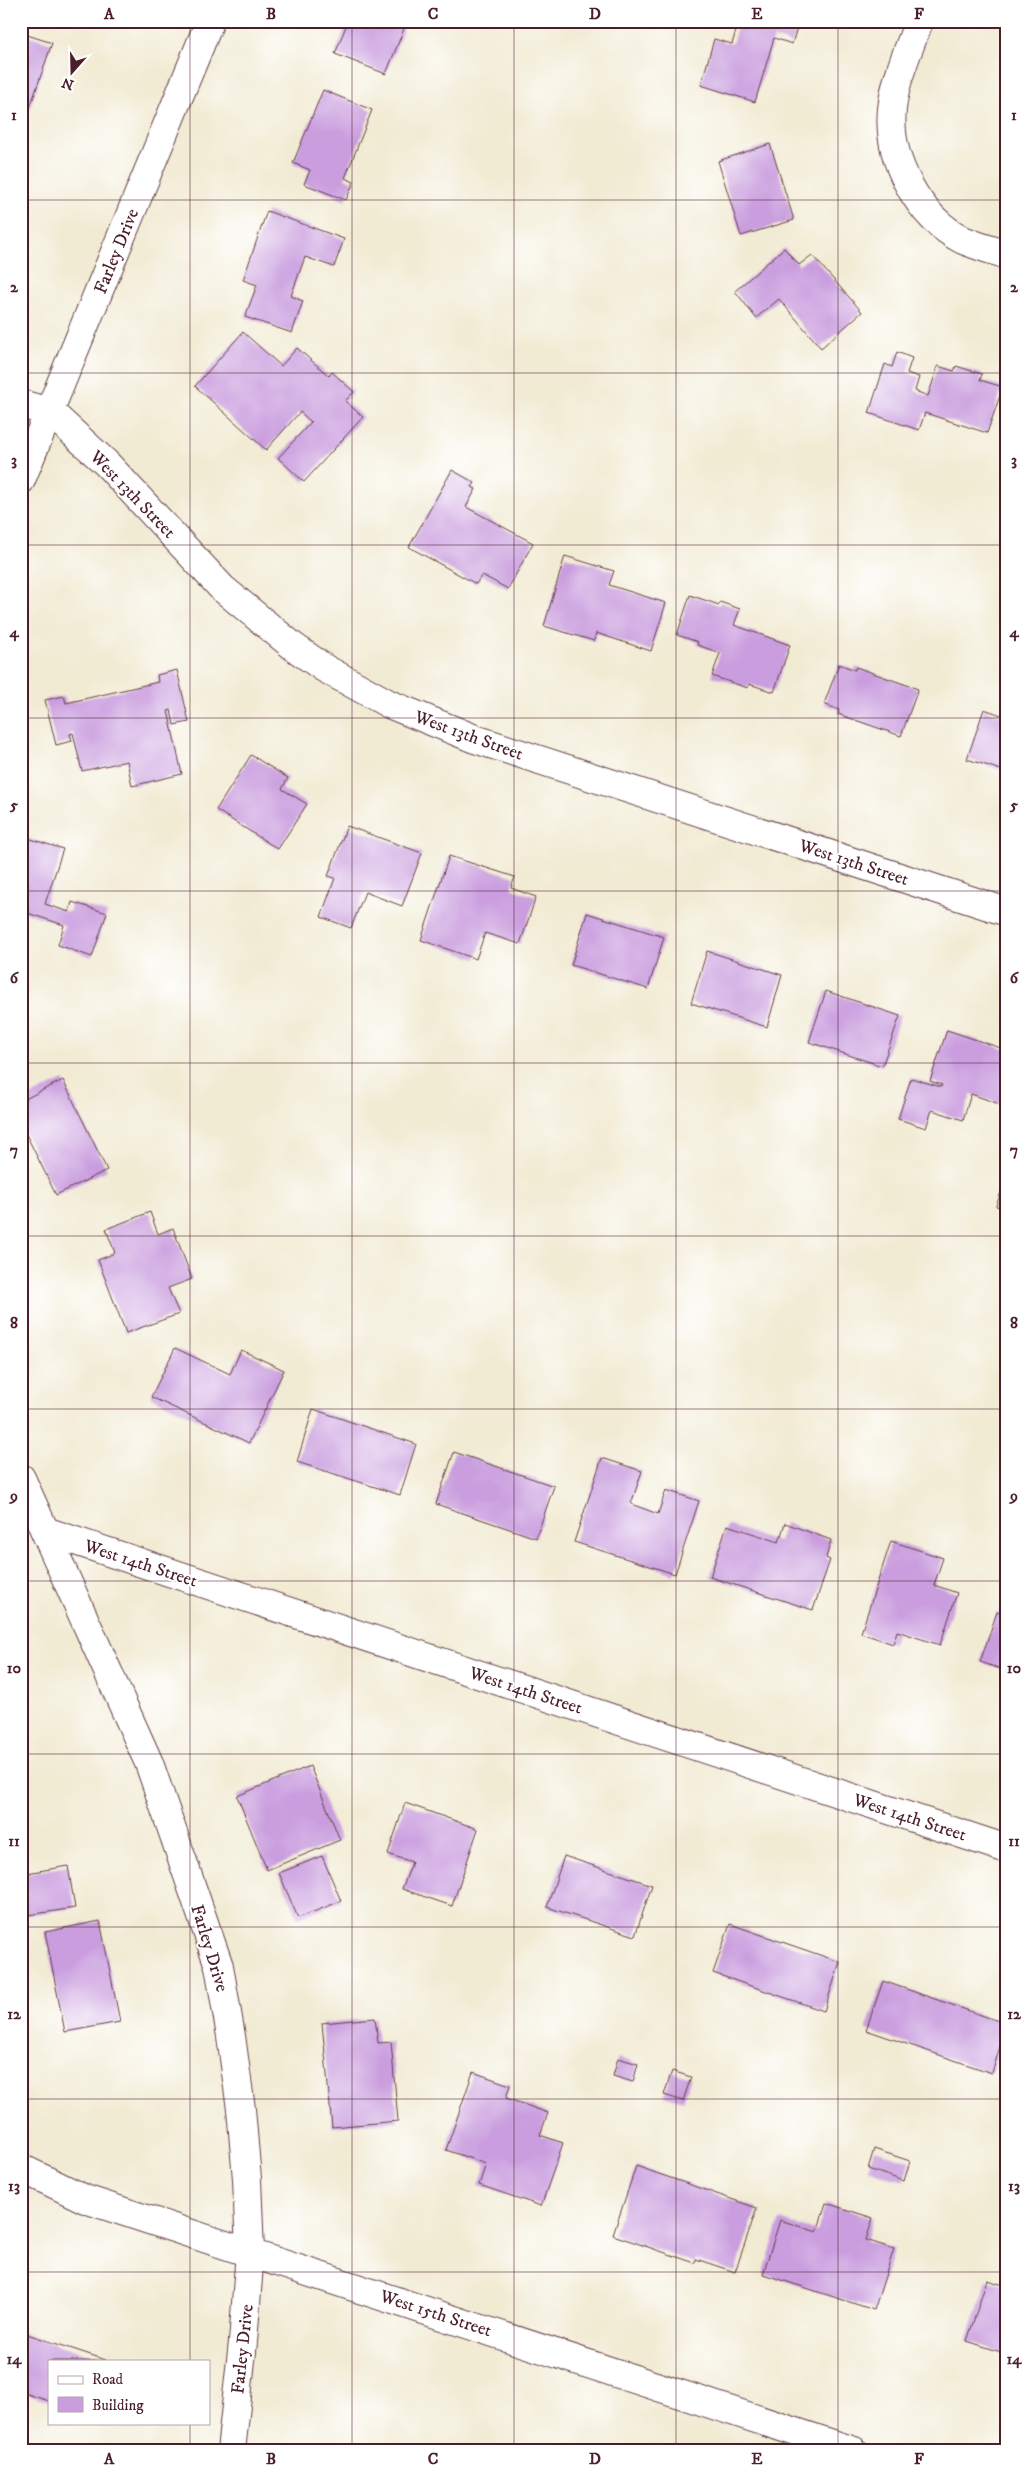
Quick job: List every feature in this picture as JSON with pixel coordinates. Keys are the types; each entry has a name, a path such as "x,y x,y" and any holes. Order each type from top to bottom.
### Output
{"street":[{"name":"Farley Drive","path":"21,480 210,21"},
{"path":"918,21 894,96 891,116 894,146 909,185 936,220 963,239 1007,254"},
{"name":"West 13th Street","path":"21,404 49,412 107,464 222,588 294,647 324,668 389,704 475,739 1007,912"},
{"name":"Farley Drive","path":"21,1478 149,1763 218,1966 230,2027 241,2108 247,2179 250,2252 243,2342 231,2451"},
{"name":"West 14th Street","path":"45,1531 1007,1849"},
{"name":"West 15th Street","path":"21,2168 85,2199 854,2451"}],"building":[{"path":"348,21 407,21 386,74 335,54"},
{"path":"739,21 799,21 792,44 774,38 755,102 701,85 714,39 732,44"},
{"path":"21,33 52,43 22,131 21,131"},
{"path":"323,90 372,110 345,178 354,182 346,200 304,184 310,170 293,163"},
{"path":"770,144 794,220 741,236 718,161"},
{"path":"267,211 344,239 334,267 305,257 291,296 303,301 292,333 245,317 257,285 243,280"},
{"path":"784,248 799,265 812,255 862,312 821,348 779,299 756,318 735,291"},
{"path":"243,332 281,366 297,348 329,376 332,372 354,392 345,401 363,417 304,482 278,458 311,422 300,412 266,450 195,386"},
{"path":"897,352 912,358 907,373 919,377 915,391 928,396 938,366 954,371 956,366 982,374 980,380 1003,387 987,433 925,413 919,430 869,413 885,364 892,367"},
{"path":"452,470 475,483 472,487 476,489 466,507 533,543 508,589 482,575 476,584 409,547"},
{"path":"565,556 614,571 609,585 666,603 651,651 596,633 594,641 544,626"},
{"path":"690,595 719,605 720,602 740,609 734,625 790,645 774,692 749,684 748,688 712,676 720,653 697,645 698,642 677,635"},
{"path":"839,664 855,670 856,667 918,689 901,736 838,714 839,710 824,704"},
{"path":"177,670 189,722 174,725 171,710 168,711 182,774 132,786 127,761 82,771 73,733 70,734 72,741 56,745 45,700 64,696 66,703 158,682 157,675"},
{"path":"984,709 1007,717 1007,772 967,759"},
{"path":"251,755 288,778 282,789 307,804 278,849 216,810"},
{"path":"347,826 422,853 402,906 365,892 351,928 321,917 335,878 328,876"},
{"path":"21,836 63,849 45,904 69,912 72,902 107,913 92,957 58,945 64,925 21,911"},
{"path":"449,856 515,877 511,888 536,897 520,944 485,933 476,959 421,940"},
{"path":"587,913 664,937 648,989 571,965"},
{"path":"707,951 782,975 767,1027 691,1003"},
{"path":"826,991 900,1016 882,1066 809,1042"},
{"path":"947,1030 1007,1050 1005,1106 971,1094 963,1120 932,1110 926,1128 898,1119 911,1078 941,1087 942,1085 930,1081"},
{"path":"63,1080 107,1170 56,1195 21,1124 21,1101"},
{"path":"1007,1176 1007,1209 996,1206"},
{"path":"150,1212 158,1234 173,1228 192,1279 168,1288 179,1314 126,1333 98,1260 115,1253 106,1229"},
{"path":"175,1348 230,1374 241,1350 284,1370 249,1443 151,1397"},
{"path":"313,1409 416,1444 400,1495 297,1462"},
{"path":"454,1452 554,1486 536,1538 436,1504"},
{"path":"602,1458 642,1471 631,1504 658,1514 666,1490 699,1501 675,1574 574,1542"},
{"path":"785,1523 831,1540 826,1558 830,1560 813,1610 710,1577 727,1525 779,1542"},
{"path":"891,1541 943,1558 934,1585 957,1593 940,1645 897,1631 893,1644 861,1633"},
{"path":"997,1612 1007,1615 1007,1671 980,1662"},
{"path":"310,1766 340,1840 267,1870 237,1796"},
{"path":"405,1803 478,1829 452,1906 402,1889 412,1862 388,1854"},
{"path":"322,1856 341,1901 298,1918 279,1873"},
{"path":"564,1856 652,1885 635,1936 547,1907"},
{"path":"68,1866 75,1908 21,1916 21,1874"},
{"path":"100,1921 120,2022 65,2032 45,1932"},
{"path":"730,1924 840,1962 824,2011 713,1973"},
{"path":"883,1981 1007,2024 992,2073 866,2030"},
{"path":"375,2018 378,2043 391,2042 398,2121 332,2127 322,2023"},
{"path":"618,2058 638,2064 633,2082 613,2076"},
{"path":"672,2071 691,2077 683,2101 664,2095"},
{"path":"473,2072 510,2085 506,2098 548,2113 540,2135 563,2143 541,2206 479,2185 486,2164 446,2150"},
{"path":"874,2149 910,2161 904,2181 868,2169"},
{"path":"636,2166 757,2208 735,2272 696,2259 695,2263 613,2235"},
{"path":"826,2203 873,2218 866,2240 894,2249 874,2310 763,2274 780,2220 817,2232"},
{"path":"987,2280 1007,2286 1007,2354 967,2341"},
{"path":"21,2332 106,2360 48,2360 48,2401 21,2392"}]}
